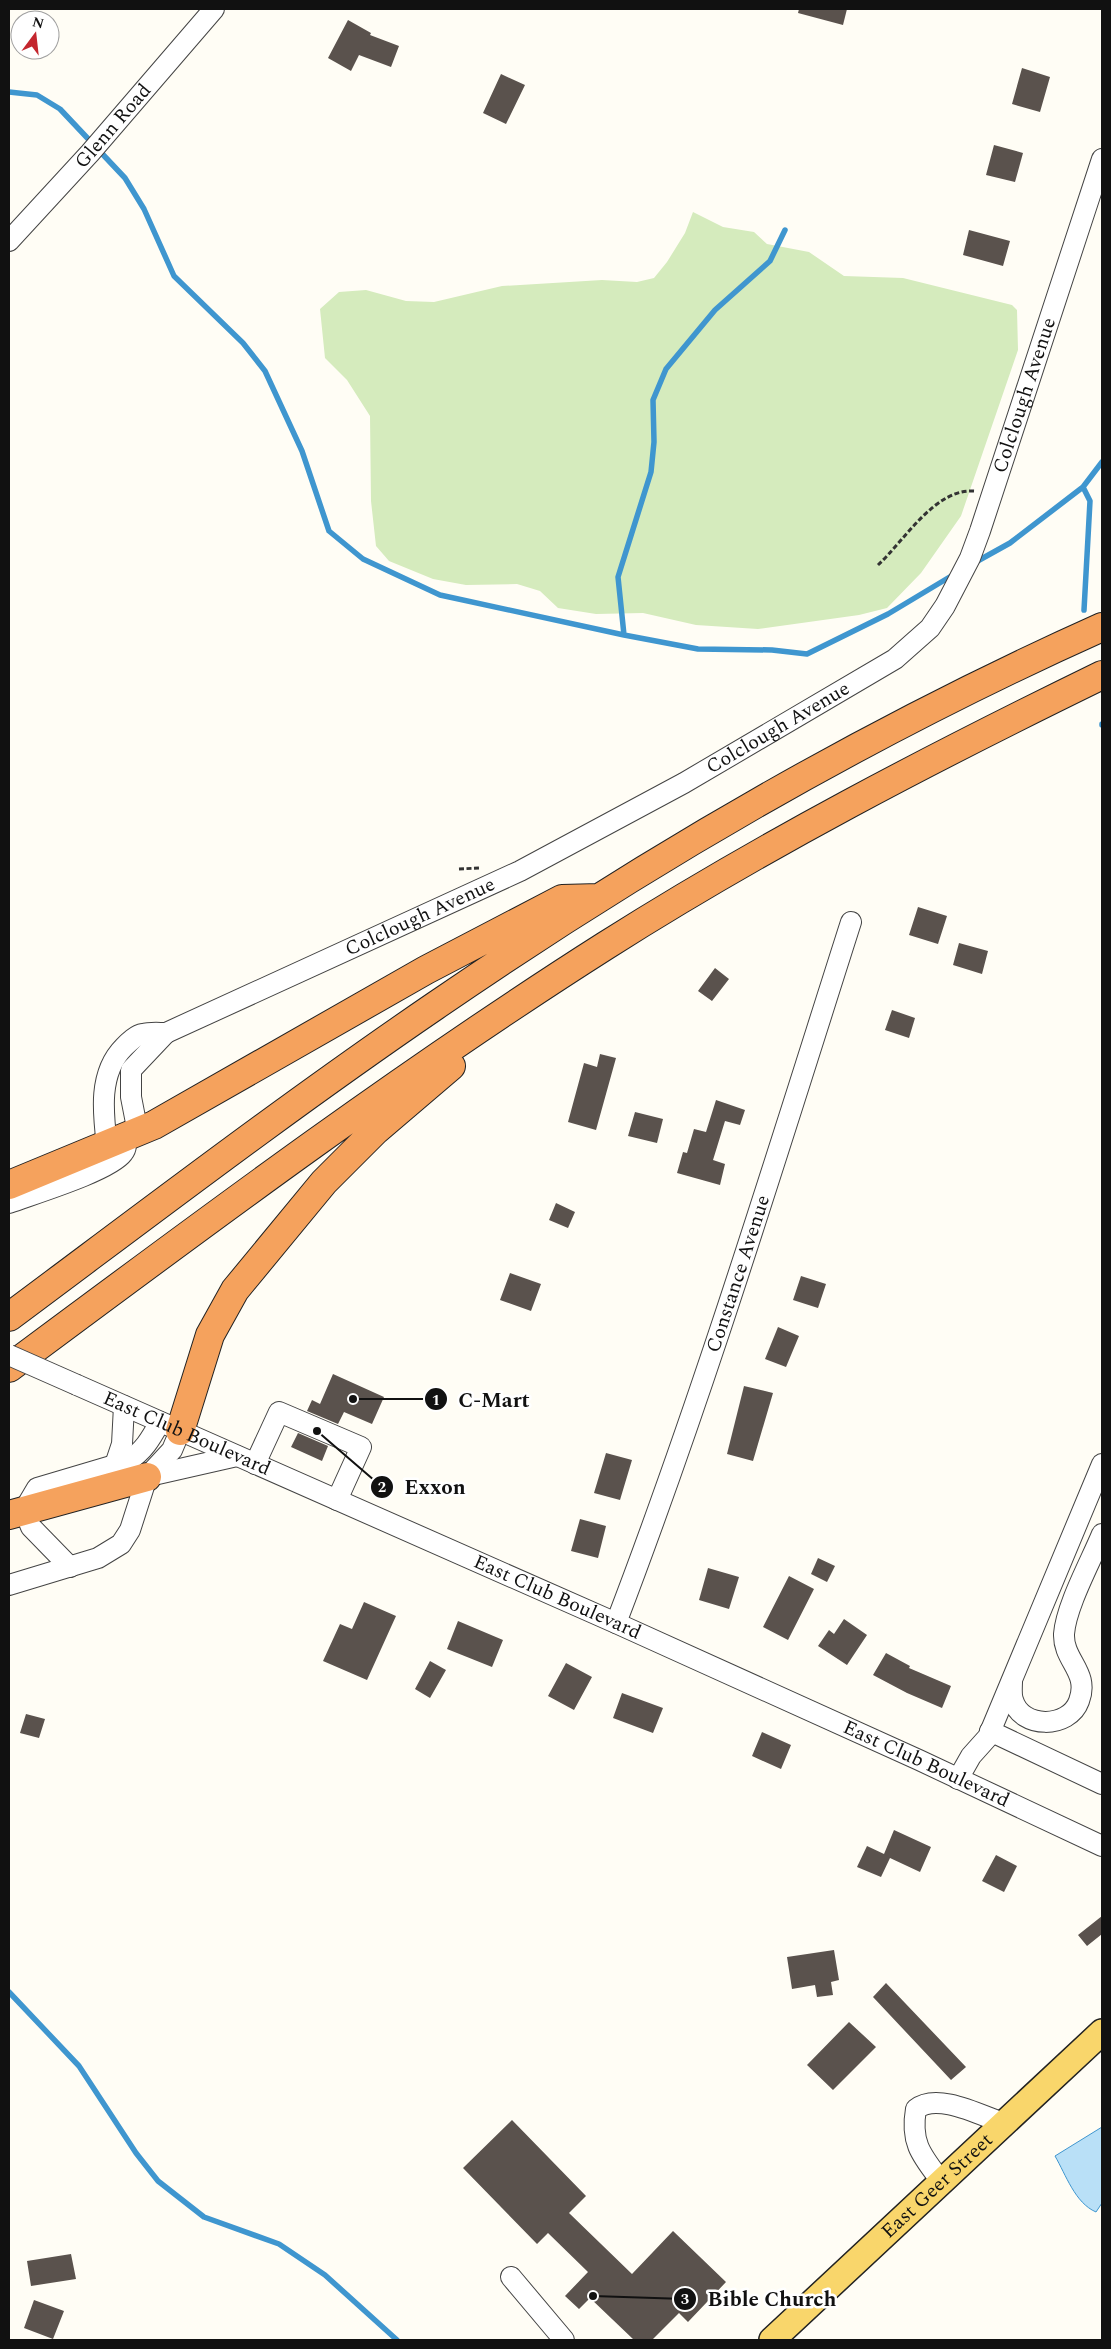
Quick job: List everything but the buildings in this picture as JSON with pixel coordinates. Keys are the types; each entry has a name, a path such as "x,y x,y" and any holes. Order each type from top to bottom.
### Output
{"highway":[{"path":"9,1316 364,1055 496,965 601,898 708,833 894,729 980,685 1102,627"},
{"path":"9,1368 389,1090 606,946 785,839 916,768 1102,675"},
{"path":"9,1185 123,1139 426,970 562,899 601,898"},
{"path":"170,1426 210,1335 235,1290 301,1208 347,1158 526,998"},
{"path":"16,1513 147,1477"}],"main road":[{"name":"East Geer Street","path":"772,2340 1003,2123 1099,2042"}],"street":[{"name":"Glenn Road","path":"9,241 90,153 214,9"},
{"name":"Colclough Avenue","path":"123,1139 131,1097 131,1070 166,1033 520,871 684,783 895,658 930,628 946,606 970,558 1102,159"},
{"name":"Constance Avenue","path":"616,1624 659,1508 709,1362 851,922"},
{"name":"Colclough Avenue","path":"123,1139 104,1102 110,1066 120,1050 137,1036 166,1033"},
{"path":"9,1204 108,1166 123,1154 126,1146 123,1139"},
{"name":"East Club Boulevard","path":"9,1354 616,1624 1102,1846"},
{"path":"115,1465 122,1444 124,1406"},
{"path":"147,1477 246,1460 279,1412 361,1447 337,1500"},
{"path":"70,1567 16,1513 37,1488 128,1461 140,1453 170,1426"},
{"path":"9,1585 98,1558 121,1544 130,1530 147,1477 172,1450 170,1426"},
{"path":"958,1779 971,1756 988,1737 1102,1464"},
{"path":"1012,1679 1013,1701 1028,1718 1038,1721 1057,1722 1073,1712 1079,1704 1082,1681 1067,1653 1064,1633 1067,1617 1102,1534"},
{"path":"990,1731 1102,1784"},
{"path":"941,2182 918,2151 913,2125 916,2109 922,2104 950,2104 1003,2123"},
{"path":"511,2277 564,2340"}],"path":[{"path":"878,565 938,502 952,494 963,491 993,493"}],"green space":[{"path":"693,212 723,227 754,232 767,244 809,252 844,276 903,278 1012,305 1017,310 1018,350 961,516 921,573 887,608 859,615 758,629 696,625 643,613 596,614 558,608 540,591 517,584 466,585 433,579 389,561 376,546 371,501 370,416 347,380 325,358 320,309 339,292 366,290 406,301 434,302 502,286 602,280 637,282 654,278 667,262 685,233"}],"water":[{"path":"1102,2127 1102,2203 1096,2212 1082,2202 1067,2180 1055,2156"}],"waterway":[{"path":"9,92 37,95 60,109 125,178 144,209 174,276 243,343 265,371 302,451 329,531 363,559 440,595 624,635 698,649 772,650 807,654 888,614 953,575"},
{"path":"624,635 618,577 651,472 654,442 653,400 666,369 715,310 770,261 785,230"},
{"path":"974,563 1010,543 1083,487 1102,462"},
{"path":"1083,487 1090,501 1084,610"},
{"path":"9,1992 79,2066 136,2153 158,2181 204,2217 279,2244 325,2275 397,2340"}],"place":[{"name":"C-Mart","path":"353,1399"},
{"name":"Exxon","path":"317,1431"},
{"name":"Bible Church","path":"593,2296"}]}
